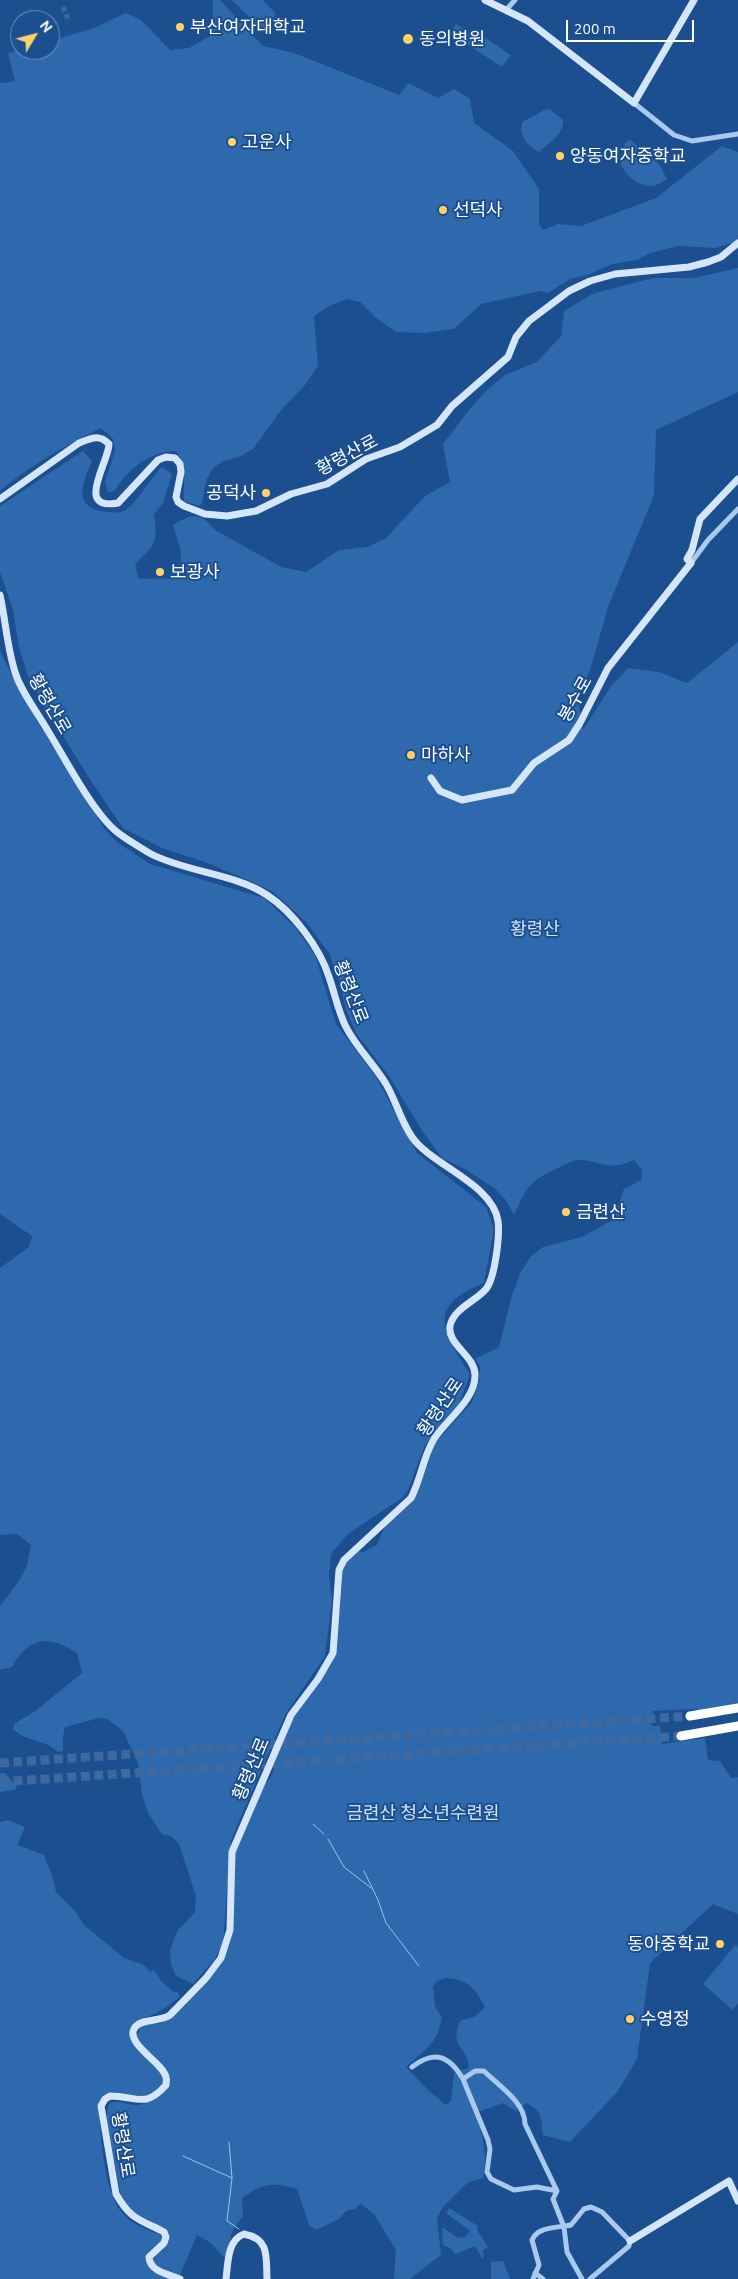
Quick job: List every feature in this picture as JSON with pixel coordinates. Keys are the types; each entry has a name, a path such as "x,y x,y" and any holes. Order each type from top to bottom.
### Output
{"highway":[{"path":"690,1716 738,1708"},
{"path":"681,1736 738,1726"}],"street":[{"path":"485,0 528,20 674,135 692,141 738,134"},
{"path":"506,10 515,0"},
{"path":"634,103 694,0"},
{"name":"황령산로","path":"0,499 80,443 94,437 102,438 109,444 109,454 95,488 96,498 101,503 110,505 118,503 158,460 166,457 175,458 180,464 181,472 176,497 178,502 184,506 205,514 228,516 256,511 291,494 327,484 366,459 400,447 437,425 452,406 508,357 516,338 529,321 569,291 590,281 615,274 689,267 708,262 721,257 738,243"},
{"path":"738,479 700,519 692,550 687,560 691,563 708,540 738,509"},
{"name":"봉수로","path":"431,778 440,791 462,800 512,790 534,763 569,740 580,723 608,668 691,563"},
{"name":"황령산로","path":"0,595 6,635 18,680 91,801 115,831 153,855 179,866 257,890 276,902 307,934 321,956 347,1030 387,1085 409,1134 420,1147 485,1197 498,1219 492,1278 486,1288 457,1314 451,1322 449,1330 472,1362 476,1372 475,1381 468,1397 434,1438 425,1458 412,1498 344,1560 340,1570 333,1653 318,1679 291,1715 232,1852 230,1930 220,1958 206,1978 170,2016 164,2020 141,2023 134,2029 133,2034 136,2042 166,2076 166,2085 150,2099 139,2100 110,2096 105,2099 101,2106 116,2194 123,2206 135,2219 164,2232 166,2237 164,2243 149,2257 150,2263 154,2269 180,2279"},
{"path":"412,2067 423,2058 438,2057 450,2061 463,2079 488,2140 490,2149 486,2172 491,2179 514,2190 537,2187 557,2191"},
{"path":"463,2079 476,2071 484,2071 518,2104 525,2116 525,2124 557,2191"},
{"path":"590,2279 629,2246 630,2240 729,2181 738,2201"},
{"path":"557,2191 553,2199 564,2227 567,2252 582,2279"},
{"path":"533,2279 538,2260 532,2240 533,2237 540,2231 571,2225 584,2209 595,2207 630,2240"},
{"path":"226,2279 231,2248 235,2240 244,2234 253,2236 265,2248 266,2279"},
{"path":"535,2273 543,2279"}],"green space":[{"path":"213,0 220,0 263,46 294,53 399,95 408,83 438,98 454,89 470,99 474,123 513,151 539,189 539,224 543,230 558,224 581,226 656,198 722,146 738,152 738,239 733,243 715,248 679,246 650,253 637,260 612,264 590,274 570,279 548,293 540,291 481,304 454,329 424,333 396,332 376,318 360,302 347,299 329,306 314,316 318,366 305,385 282,409 253,449 239,457 223,461 213,468 206,481 202,504 199,506 184,501 184,469 176,451 158,454 149,458 133,469 115,491 108,492 105,482 115,451 113,439 101,428 48,457 0,491 0,83 15,81 8,53 10,52 10,60 60,60 60,38 94,28 126,13 141,20 170,50 189,48 212,35"},
{"path":"232,0 263,0 276,14 265,29 260,28"},
{"path":"456,24 473,36 476,32 511,55 502,67 450,33"},
{"path":"546,109 551,110 563,120 563,125 555,138 539,152 525,140 521,127 522,122"},
{"path":"630,140 659,164 667,179 651,186 639,183 629,176 620,161 625,143"},
{"name":"황령산","path":"738,268 738,392 656,430 654,495 608,607 591,667 578,700 583,730 611,686 628,668 659,672 687,683 738,642 738,1705 698,1713 697,1709 653,1711 652,1726 660,1726 662,1744 705,1738 708,1760 720,1761 731,1778 738,1777 738,1914 713,1904 650,1963 637,2059 618,2091 570,2142 543,2135 538,2112 527,2103 516,2111 503,2103 475,2113 484,2145 483,2178 467,2183 442,2208 437,2219 441,2255 410,2279 394,2279 396,2250 374,2214 361,2204 355,2209 346,2211 339,2219 316,2230 309,2225 297,2189 281,2185 268,2185 256,2189 242,2198 243,2216 232,2232 226,2259 211,2243 197,2235 180,2275 168,2272 152,2261 169,2236 135,2214 121,2197 106,2117 109,2104 118,2102 135,2105 147,2102 157,2095 170,2079 169,2075 136,2036 141,2027 146,2024 161,2023 169,2019 207,1981 231,1932 234,1853 261,1787 271,1776 273,1761 292,1719 330,1662 340,1610 342,1572 349,1559 359,1551 363,1552 377,1545 385,1526 412,1501 430,1452 437,1441 472,1402 479,1381 480,1366 475,1359 499,1347 512,1295 521,1272 531,1256 543,1247 582,1237 613,1220 624,1189 641,1180 642,1170 634,1160 612,1166 590,1161 573,1161 541,1176 535,1181 527,1190 514,1215 505,1199 494,1188 465,1169 442,1158 421,1129 389,1076 356,1033 346,1010 339,981 329,953 305,921 273,892 205,862 162,848 123,828 93,784 43,704 28,676 19,648 13,610 0,572 0,506 83,451 92,461 83,490 83,497 86,503 92,508 101,511 121,512 129,508 162,467 172,474 163,503 154,515 156,532 154,543 135,564 138,578 171,579 180,570 181,552 173,525 185,518 195,516 205,520 215,530 281,567 306,572 339,550 368,547 386,538 425,496 450,482 443,444 486,391 505,375 537,362 561,336 564,311 592,294 633,283 654,278 694,278","holes":["446,1978 454,1979 470,1986 485,2007 474,2017 461,2020 457,2028 457,2041 466,2056 469,2068 454,2073 451,2101 446,2105 429,2091 406,2067 429,2046 440,2028 442,2018 435,2006 433,1987 437,1981"]},
{"path":"0,646 1,653 25,701 104,828 117,842 150,864 264,898 295,927 315,955 336,1024 376,1077 417,1153 486,1207 494,1229 484,1283 465,1292 453,1302 446,1312 447,1334 470,1374 460,1402 425,1445 408,1490 402,1498 348,1534 331,1554 329,1575 332,1600 325,1656 285,1715 231,1840 223,1944 214,1960 193,1984 176,1976 171,1964 170,1950 178,1930 195,1912 196,1896 179,1844 171,1836 162,1834 148,1813 142,1794 138,1763 123,1731 107,1719 99,1718 65,1727 63,1751 58,1752 13,1729 15,1723 34,1712 82,1673 77,1653 57,1643 49,1641 40,1642 25,1649 12,1667 0,1670 0,1606 19,1581 27,1566 31,1545 17,1534 0,1535 0,1268 29,1247 32,1236 0,1214"},
{"path":"0,1773 5,1773 17,1787 14,1790 0,1792"},
{"path":"8,1820 25,1827 17,1845 44,1855 56,1892 76,1912 83,1924 124,1958 144,1965 150,1972 154,1970 162,1982 175,1993 177,1991 180,1997 159,2011 137,2022 131,2034 131,2042 165,2078 162,2087 149,2097 111,2093 98,2106 104,2163 111,2192 124,2215 132,2222 161,2235 163,2240 148,2254 147,2264 153,2272 176,2279 0,2279 0,1822"},
{"path":"736,1944 738,1948 738,2003 733,2010 703,1984"},
{"path":"449,2208 478,2226 477,2230 488,2247 483,2250 484,2257 482,2258 475,2246 456,2254 450,2248 443,2245 442,2227 458,2238 465,2237 470,2231 446,2213"},
{"path":"503,2261 510,2279 491,2279 491,2262"}],"waterway":[{"path":"313,1824 324,1834"},
{"path":"328,1839 344,1867 371,1888"},
{"path":"364,1871 378,1900 386,1923 419,1966"},
{"path":"229,2142 232,2178 227,2221 239,2229"},
{"path":"183,2156 232,2178"}],"tunnel":[{"path":"63,7 69,21"},
{"path":"0,1763 690,1716"},
{"path":"0,1782 681,1736"}],"place":[{"name":"부산여자대학교","path":"180,27"},
{"name":"동의병원","path":"408,39"},
{"name":"고운사","path":"232,142"},
{"name":"양동여자중학교","path":"560,156"},
{"name":"선덕사","path":"443,210"},
{"name":"공덕사","path":"266,493"},
{"name":"보광사","path":"160,572"},
{"name":"마하사","path":"411,755"},
{"name":"금련산","path":"566,1212"},
{"name":"동아중학교","path":"720,1944"},
{"name":"수영정","path":"630,2019"}],"park label":[{"name":"금련산 청소년수련원","path":"423,1813"}]}
